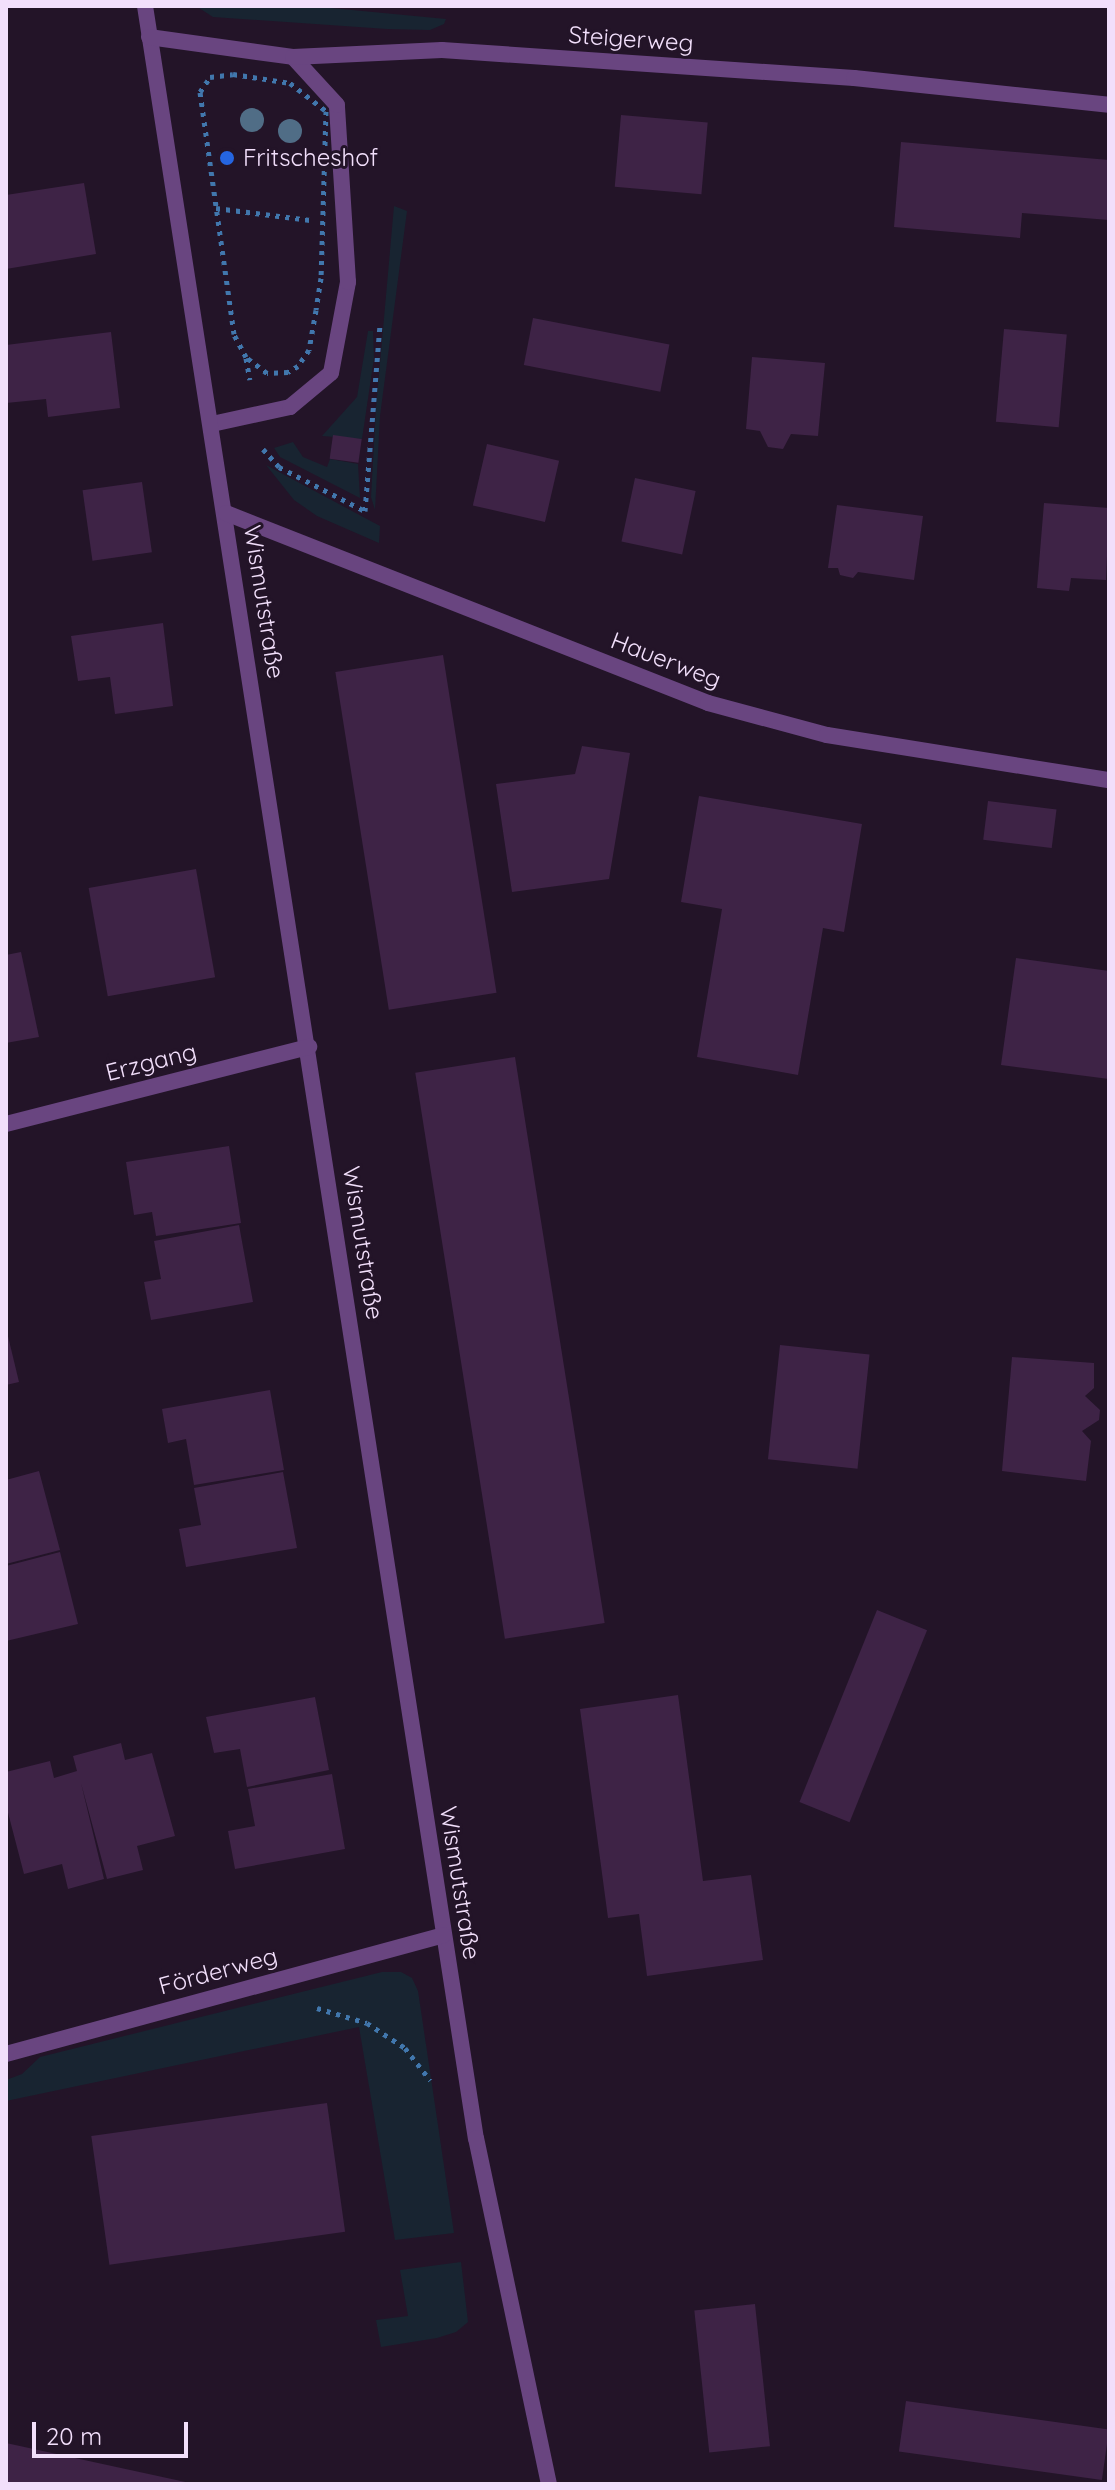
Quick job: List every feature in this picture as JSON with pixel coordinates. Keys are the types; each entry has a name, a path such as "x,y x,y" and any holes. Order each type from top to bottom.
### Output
{"street":[{"name":"Wismutstraße","path":"145,6 309,1047 443,1935 471,2106 549,2484"},
{"name":"Steigerweg","path":"149,37 293,57 442,50 854,78 1109,105"},
{"path":"212,424 290,407 331,373 348,282 337,105 293,57"},
{"name":"Hauerweg","path":"226,513 708,703 827,735 1109,780"},
{"name":"Erzgang","path":"6,1124 309,1047"},
{"name":"Förderweg","path":"6,2054 443,1935"}],"path":[{"path":"233,74 290,83 326,111 321,278 309,350 298,366 288,372 267,373 246,357 234,334 216,208 200,92 210,77 233,74"},
{"path":"216,208 323,222"},
{"path":"311,2006 367,2023 405,2048 431,2081 471,2106"}],"shaded area":[{"path":"196,6 310,6 446,19 444,24 430,30 387,29 213,17"},
{"path":"394,206 407,211 380,416 375,510 371,497 376,408"},
{"path":"368,331 373,331 374,358 362,439 322,436 357,397"},
{"path":"293,442 303,457 327,467 330,459 358,464 360,498 280,457 274,448"},
{"path":"266,465 380,526 379,543 317,516 294,500"},
{"path":"382,1972 401,1972 412,1978 418,1991 454,2233 395,2240 359,2027 6,2101 6,2080 22,2074 40,2057"},
{"path":"461,2262 468,2322 456,2332 437,2338 381,2347 376,2320 408,2316 400,2270"}],"building":[{"path":"621,115 708,123 701,194 615,187"},
{"path":"901,142 1109,160 1109,220 1022,213 1020,238 894,227"},
{"path":"84,183 96,254 6,269 6,195"},
{"path":"533,318 669,345 660,392 524,365"},
{"path":"1004,329 1067,334 1059,427 996,422"},
{"path":"111,332 120,408 48,417 46,399 6,403 6,345"},
{"path":"752,357 825,363 818,436 791,434 783,449 768,447 760,431 746,429"},
{"path":"333,435 362,439 358,463 330,459"},
{"path":"487,444 559,461 545,522 473,505"},
{"path":"635,478 696,491 682,554 621,542"},
{"path":"142,482 152,552 92,561 83,490"},
{"path":"1044,503 1109,508 1106,580 1071,578 1069,591 1037,588"},
{"path":"837,505 923,516 914,580 858,572 853,578 840,575 838,568 828,568"},
{"path":"163,623 173,706 115,714 110,677 78,681 71,636"},
{"path":"443,655 497,993 389,1010 335,672"},
{"path":"582,746 630,753 609,879 512,892 496,784 575,774"},
{"path":"699,796 862,824 844,932 823,928 798,1075 697,1057 722,909 681,902"},
{"path":"988,801 1056,809 1052,848 983,840"},
{"path":"196,869 215,977 108,996 89,888"},
{"path":"21,952 39,1037 6,1043 6,955"},
{"path":"1016,958 1109,971 1109,1079 1001,1065"},
{"path":"515,1057 605,1623 505,1639 415,1073"},
{"path":"229,1146 241,1223 156,1236 152,1212 134,1215 126,1162"},
{"path":"239,1225 253,1302 151,1320 144,1282 161,1279 154,1241"},
{"path":"6,1328 19,1382 6,1385"},
{"path":"780,1345 870,1354 857,1469 768,1459"},
{"path":"1012,1357 1094,1363 1094,1388 1085,1396 1100,1410 1099,1420 1082,1431 1091,1441 1086,1481 1002,1471"},
{"path":"270,1390 284,1470 194,1485 186,1439 168,1443 162,1409"},
{"path":"39,1471 60,1550 6,1564 6,1480"},
{"path":"283,1472 297,1548 186,1567 179,1529 201,1525 194,1488"},
{"path":"60,1552 78,1624 6,1641 6,1566"},
{"path":"877,1610 927,1630 850,1822 799,1802"},
{"path":"678,1695 703,1881 751,1875 763,1960 647,1976 639,1914 608,1918 580,1709"},
{"path":"315,1697 329,1770 247,1787 240,1749 214,1753 206,1717"},
{"path":"121,1743 125,1760 152,1753 175,1836 137,1846 143,1870 107,1879 81,1783 104,1879 68,1889 62,1864 24,1874 6,1805 6,1772 50,1761 54,1778 77,1771 73,1756"},
{"path":"332,1774 345,1849 235,1869 228,1831 255,1826 248,1789"},
{"path":"327,2103 345,2232 109,2265 91,2136"},
{"path":"755,2304 770,2446 709,2453 694,2310"},
{"path":"906,2401 1109,2430 1102,2480 899,2452"},
{"path":"6,2443 190,2483 190,2484 6,2484"}],"place":[{"name":"Fritscheshof","path":"227,158"}]}
